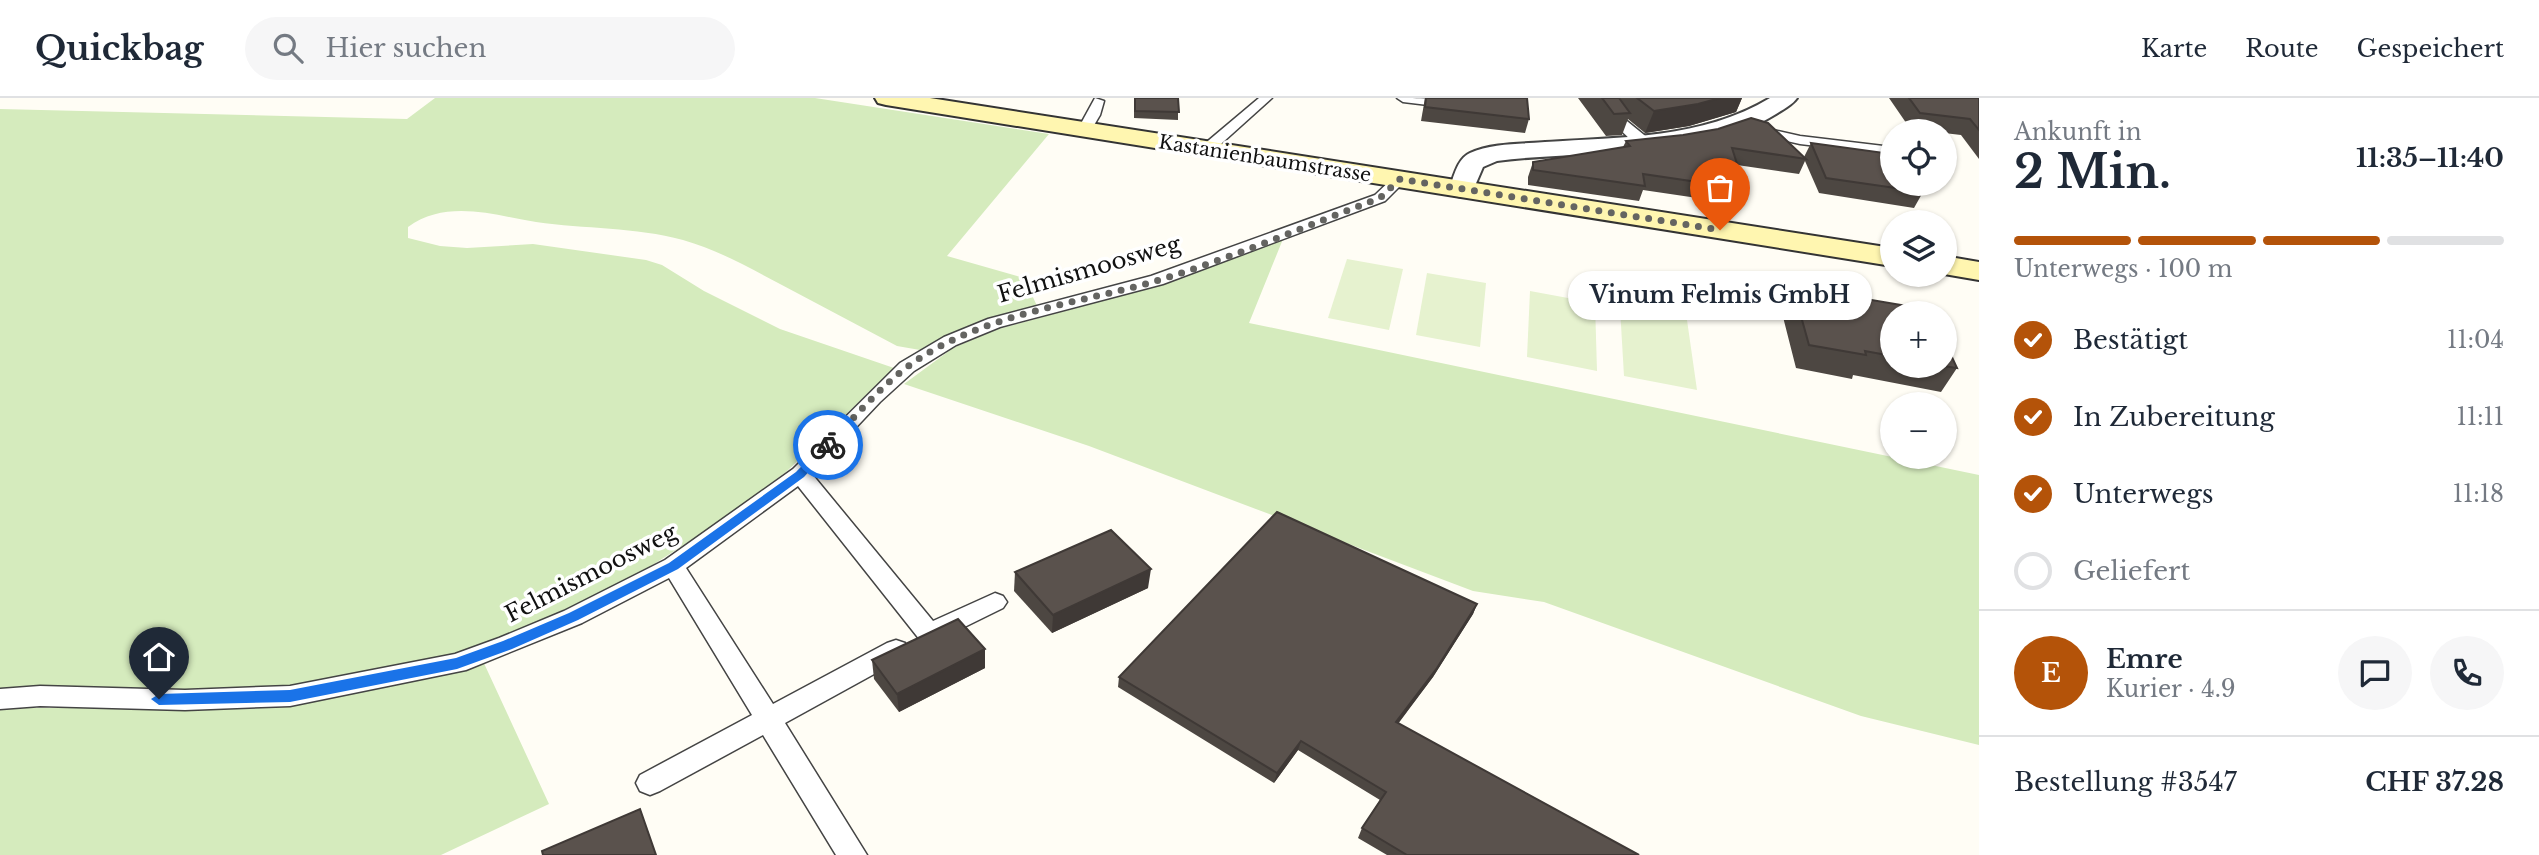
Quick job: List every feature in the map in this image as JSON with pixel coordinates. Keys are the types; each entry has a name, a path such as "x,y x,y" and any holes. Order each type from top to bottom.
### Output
{"street":[{"name":"Kastanienbaumstrasse","path":"886,98 1880,255"},
{"path":"1462,189 1472,163 1486,156 1644,142 1738,124 1769,110 1786,98"},
{"path":"1957,267 1979,271"}],"lane":[{"path":"1207,149 1266,98"},
{"path":"1403,98 1470,106"},
{"path":"1085,129 1094,115 1098,101"},
{"path":"1617,117 1644,142"},
{"path":"1738,124 1800,140 1880,150"},
{"name":"Felmismoosweg","path":"0,699 40,696 185,700 290,696 457,663 508,645 573,617 673,566 800,474 907,367 950,341 994,323 1157,280 1207,263 1380,198 1400,179"},
{"path":"800,474 929,633"},
{"path":"673,566 852,855"},
{"path":"650,783 929,633 995,602"}],"green space":[{"path":"435,98 815,98 1049,134 947,256 1024,278 1038,308 941,339 920,350 897,346 744,265 683,240 470,211 438,213 423,218 408,227 408,238 440,246 467,248 533,244 646,260 662,265 704,291 780,329 894,368 786,472 713,526 634,577 561,613 492,641 437,659 306,684 256,689 0,693 0,109 407,119"},
{"path":"1283,239 1249,323 1880,454 1880,469 1950,469 1979,475 1979,745 1861,716 1544,602 1473,591 1089,446 904,384 953,348 995,330 1153,287"},
{"path":"1347,259 1403,269 1389,330 1328,318"},
{"path":"1427,273 1486,283 1480,347 1416,335"},
{"path":"1530,291 1595,303 1597,371 1527,357"},
{"path":"1620,308 1687,320 1697,390 1624,376"},
{"path":"482,659 549,804 441,855 0,855 0,708 162,708"}],"building":[{"path":"1135,98 1178,98 1179,112 1135,111"},
{"path":"1426,98 1527,98 1529,119 1425,107"},
{"path":"1602,98 1619,98 1630,113 1614,114"},
{"path":"1637,98 1720,98 1654,111"},
{"path":"1909,98 1979,98 1979,130 1970,119 1920,113"},
{"path":"1751,118 1768,123 1806,159 1732,148 1745,189 1643,174 1645,186 1533,170 1533,162 1630,146 1626,141 1718,129"},
{"path":"1811,143 1880,152 1880,186 1826,178"},
{"path":"1794,291 1868,303 1866,299 1880,301 1880,354 1865,351 1866,355 1809,345"},
{"path":"1277,512 1477,604 1437,668 1396,722 1639,855 1407,855 1362,828 1386,792 1301,741 1277,773 1119,677"},
{"path":"1111,530 1151,569 1053,615 1015,572"},
{"path":"958,619 985,649 897,694 872,660"},
{"path":"640,809 656,855 543,855 542,851"}],"way so far":[{"path":"828,445 907,367 950,341 994,323 1157,280 1207,263 1380,198 1400,179 1720,230"}],"place":[{"name":"Vinum Felmis GmbH","path":"1720,230"}],"route":[{"path":"159,699 290,696 457,663 508,645 573,617 673,566 800,474 828,445"}]}
